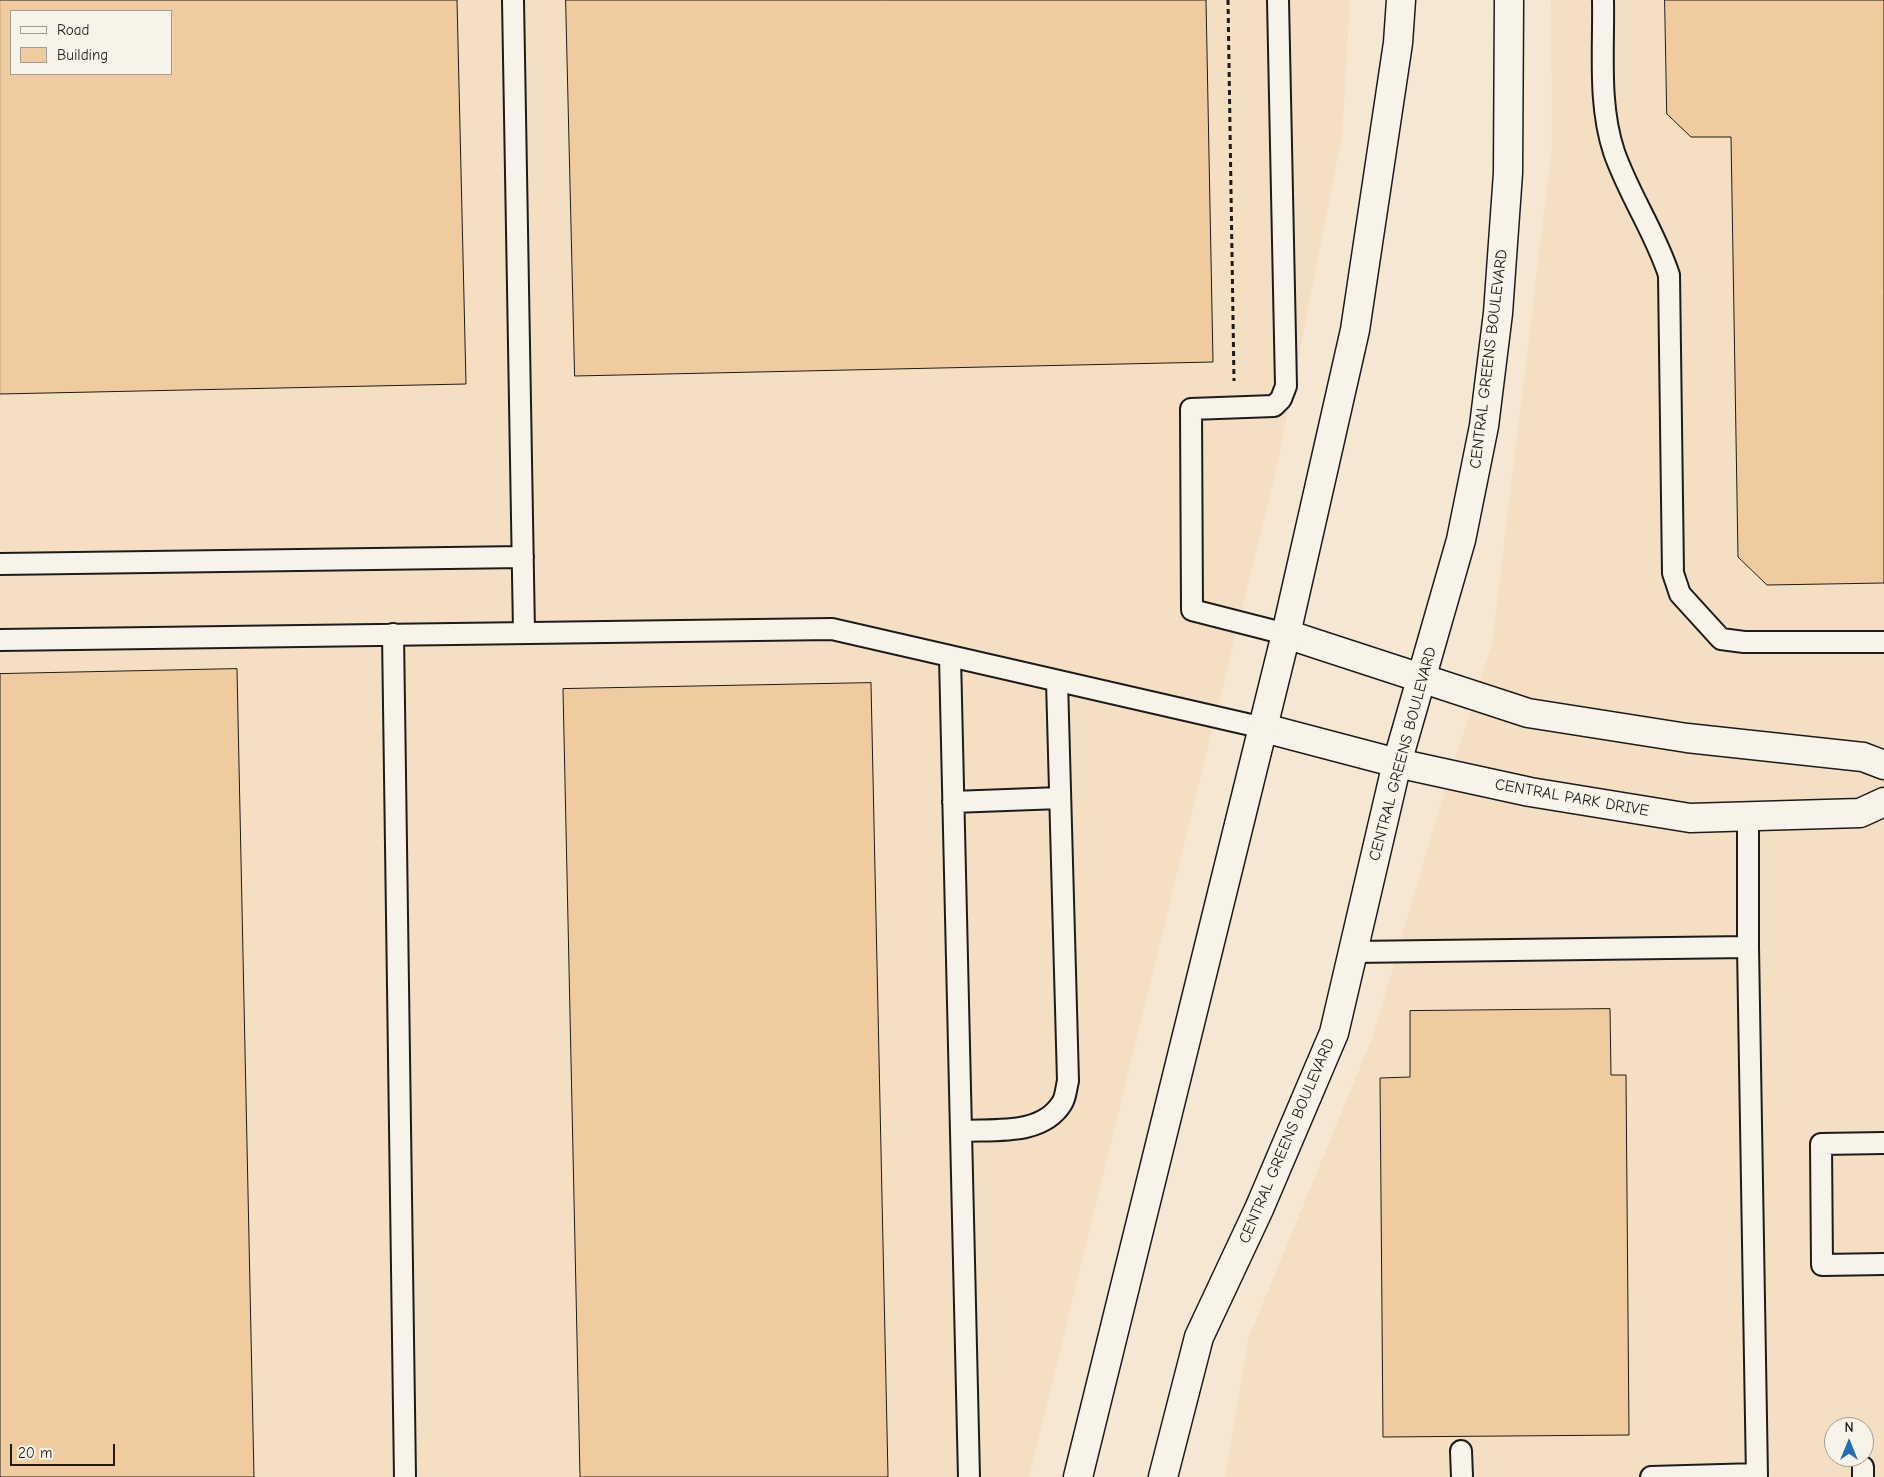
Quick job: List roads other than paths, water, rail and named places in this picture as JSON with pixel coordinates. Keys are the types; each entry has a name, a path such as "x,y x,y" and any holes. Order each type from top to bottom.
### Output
{"street":[{"path":"1078,1477 1264,728 1355,330 1398,42 1401,0"},
{"name":"CENTRAL GREENS BOULEVARD","path":"1163,1477 1199,1337 1259,1209 1334,1033 1397,763 1461,540 1484,426 1498,313 1508,173 1509,0"},
{"path":"1286,634 1528,713 1687,738 1863,758 1884,765"},
{"name":"CENTRAL PARK DRIVE","path":"1264,728 1397,763 1530,792 1690,818 1860,813 1884,802"}],"lane":[{"path":"513,0 524,632"},
{"path":"1278,0 1286,386 1281,399 1274,406 1234,409 1191,409 1192,610 1286,634"},
{"path":"1603,0 1604,96 1614,152 1662,253 1669,275 1673,574 1680,594 1721,639 1744,642 1884,642"},
{"path":"0,564 524,557"},
{"path":"0,640 832,629 1264,728"},
{"path":"393,634 406,1477"},
{"path":"950,657 969,1477"},
{"path":"961,1131 1028,1127 1049,1119 1063,1102 1068,1080 1057,681"},
{"path":"953,802 1060,798"},
{"path":"1651,1477 1757,1476 1748,947 1748,816"},
{"path":"1353,952 1748,947"},
{"path":"1884,1143 1821,1144 1822,1265 1884,1264"},
{"path":"1461,1451 1462,1477"}]}
